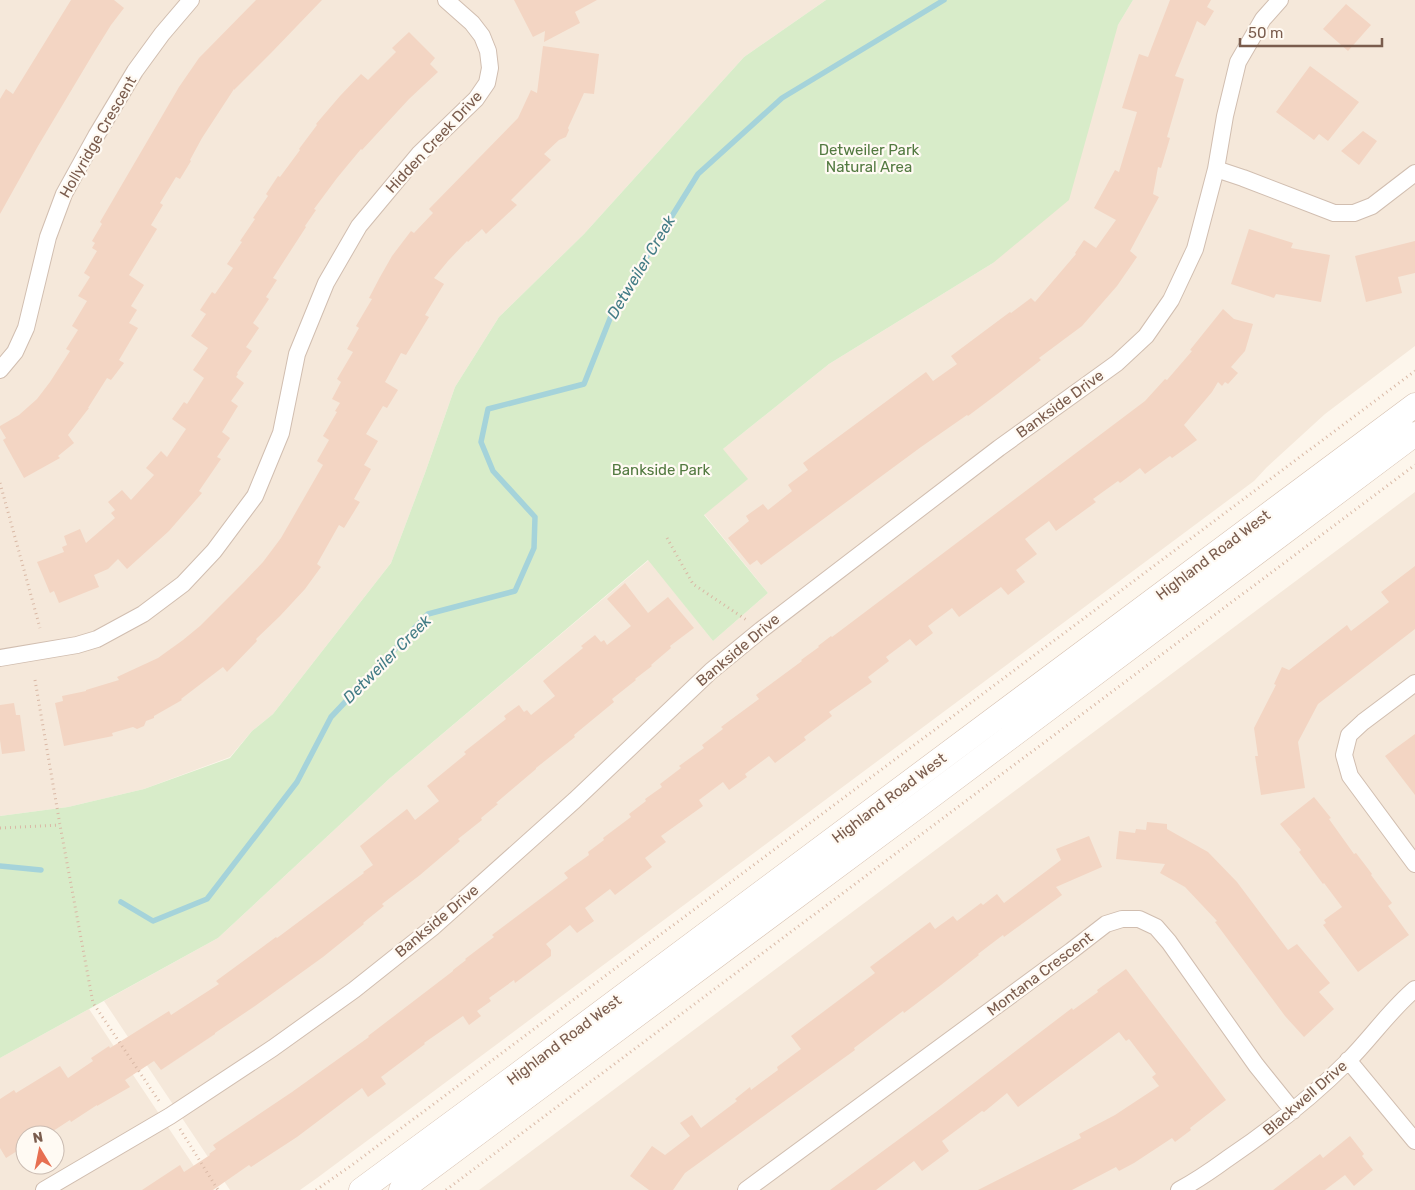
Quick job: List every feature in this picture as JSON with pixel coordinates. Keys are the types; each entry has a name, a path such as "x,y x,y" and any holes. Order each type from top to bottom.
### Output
{"main road":[{"name":"Highland Road West","path":"361,1190 510,1081 1415,404"},
{"name":"Highland Road West","path":"401,1190 1415,434"}],"street":[{"name":"Hollyridge Crescent","path":"0,370 15,352 26,328 48,237 64,194 135,71 162,34 191,0"},
{"name":"Hidden Creek Drive","path":"0,658 78,645 97,639 143,614 184,584 214,551 255,496 281,432 297,354 326,283 359,226 370,212 419,154 476,99 487,83 490,68 488,51 482,36 472,23 446,0"},
{"name":"Bankside Drive","path":"44,1190 170,1116 273,1048 354,990 432,928 575,800 711,671 760,630 999,448 1117,363 1146,336 1171,300 1195,249 1216,169 1225,116 1238,62 1264,19 1280,0"},
{"path":"1216,169 1334,213 1354,213 1372,206 1415,174"},
{"path":"1415,683 1363,722 1349,735 1344,754 1350,776 1415,864"},
{"name":"Montana Crescent","path":"746,1190 1106,924 1122,919 1139,919 1156,927 1169,942 1256,1065 1293,1111"},
{"name":"Blackwell Drive","path":"1179,1190 1263,1135 1293,1111 1348,1060 1404,998 1415,989"},
{"path":"1348,1060 1415,1141"}],"path":[{"path":"316,1190 1415,371"},
{"path":"446,1190 1415,465"},
{"path":"0,483 40,628"},
{"path":"667,538 693,584 760,630"},
{"path":"36,680 60,825 93,1003 163,1107"},
{"path":"0,828 60,825"},
{"path":"178,1128 218,1190"}],"shaded area":[{"path":"0,0 826,0 744,57 584,234 499,317 455,387 391,563 273,714 252,731 230,757 144,789 68,807 0,816"},
{"path":"1133,0 1415,0 1415,346 1325,414 1254,481 317,1178 300,1190 230,1190 104,1001 218,938 389,779 649,560 713,641 768,593 704,514 723,449 829,364 993,263"},
{"path":"1415,492 1415,1190 479,1190 1134,702"},
{"path":"89,1009 210,1190 0,1190 0,1058"}],"green space":[{"name":"Detweiler Park Natural Area","path":"826,0 1133,0 1118,25 1069,200 993,263 829,364 723,449 748,479 704,515 768,593 713,641 648,560 389,779 218,938 0,1058 0,816 68,807 144,789 230,758 252,731 273,714 391,563 455,387 499,317 584,234 744,57"}],"building":[{"path":"71,0 114,0 124,8 93,54 0,214 0,99 6,89 13,94"},
{"path":"256,0 322,0 234,89 202,138 180,179 176,177 160,203 163,205 151,225 157,229 129,275 144,285 131,306 137,310 129,323 138,328 119,360 124,363 111,380 107,378 89,408 68,435 74,443 58,456 60,458 24,478 3,440 6,438 0,426 19,415 37,399 70,351 66,349 78,330 72,326 87,301 78,296 90,277 84,273 97,251 92,248 95,243 92,241 102,224 100,222 179,87 199,58"},
{"path":"514,0 597,0 575,12 580,23 544,42 545,31 533,37"},
{"path":"1170,0 1211,0 1207,7 1214,11 1205,26 1197,21 1175,76 1184,79 1167,137 1170,138 1161,168 1158,167 1153,194 1159,197 1130,251 1137,257 1117,286 1082,326 1039,358 1041,360 1000,392 921,447 761,565 757,560 750,565 728,538 749,521 746,516 763,504 768,510 792,491 788,485 808,470 803,463 926,372 933,381 957,364 951,356 1031,298 1035,302 1076,254 1084,240 1096,248 1116,220 1094,208 1115,170 1119,172 1137,112 1122,108 1139,54 1148,57"},
{"path":"1346,4 1371,25 1348,51 1323,29"},
{"path":"409,32 435,58 430,64 438,72 361,149 337,178 314,209 316,210 306,227 273,278 277,280 266,297 269,299 253,323 259,328 246,347 252,351 237,373 236,377 244,383 231,401 238,406 222,432 230,438 217,457 221,459 199,491 202,493 169,531 127,569 118,559 108,569 94,575 99,587 59,603 54,591 50,593 37,562 64,552 62,547 67,545 64,536 80,529 86,543 115,518 111,513 115,510 108,502 122,490 131,500 154,475 146,468 161,451 167,457 186,429 172,419 184,402 187,404 204,378 193,370 208,348 191,336 206,314 200,310 212,292 215,294 233,268 227,264 268,196 266,194 278,176 280,177 300,150 316,124 340,96 361,74 368,80 396,52 392,48"},
{"path":"543,46 599,54 594,94 584,93 568,128 566,137 559,140 544,154 551,160 511,200 517,205 486,234 482,229 467,241 434,278 444,284 425,315 429,317 406,355 401,353 385,382 398,390 387,408 383,406 366,434 378,441 364,465 371,469 354,499 360,502 344,528 339,525 317,564 321,567 305,589 227,672 223,667 182,700 146,721 144,726 112,733 113,736 64,746 55,703 63,701 62,696 86,691 119,680 117,677 158,658 183,640 200,626 244,582 263,562 281,538 323,465 317,461 329,440 323,436 340,403 332,399 341,382 337,379 353,352 347,349 359,328 356,326 372,299 369,298 380,277 392,256 411,231 414,233 433,213 429,209 518,118 531,90 537,93"},
{"path":"1310,66 1359,102 1328,141 1319,134 1314,140 1276,112"},
{"path":"1363,131 1377,141 1359,165 1341,151"},
{"path":"1249,229 1293,243 1291,248 1330,255 1321,302 1276,294 1274,298 1231,284"},
{"path":"1415,241 1415,273 1398,277 1402,293 1366,302 1355,256"},
{"path":"1223,309 1234,319 1253,324 1245,351 1231,367 1238,373 1228,384 1225,382 1222,386 1218,382 1184,425 1197,440 1145,474 1140,468 1120,483 1118,481 1093,499 1096,502 1056,531 1049,521 1025,539 1037,554 1016,570 1025,582 1008,595 1001,587 959,617 952,608 928,626 933,633 916,646 910,639 886,657 889,661 868,677 872,682 829,712 832,716 804,737 806,740 775,763 769,756 745,774 747,777 729,790 723,782 699,800 703,806 661,836 666,842 645,858 652,867 615,895 610,889 585,908 594,921 577,933 570,925 546,944 551,950 551,956 515,983 514,980 489,998 491,1001 477,1011 481,1016 469,1025 463,1016 424,1043 381,1077 386,1084 368,1097 362,1088 297,1137 251,1167 249,1165 213,1190 142,1190 180,1165 184,1172 210,1155 216,1149 213,1145 369,1037 494,937 492,935 568,878 564,873 589,855 588,852 604,840 603,838 631,817 629,814 662,787 660,784 681,768 679,766 704,748 702,745 723,729 721,727 759,699 756,695 802,661 831,636 1145,401 1165,379 1167,380 1192,351 1190,350"},
{"path":"1415,566 1415,629 1318,704 1298,742 1305,788 1261,795 1255,756 1258,756 1254,728 1276,685 1274,684 1282,667 1289,670 1347,625 1351,631 1389,602 1381,592"},
{"path":"625,583 648,613 668,597 694,628 670,646 671,648 652,666 612,699 614,702 574,735 575,737 496,803 498,804 481,818 482,820 458,839 460,841 382,904 384,906 364,924 323,957 161,1070 154,1061 125,1080 130,1087 71,1122 70,1120 62,1125 15,1125 15,1152 6,1158 0,1148 0,1099 14,1090 16,1093 60,1066 68,1078 93,1061 91,1058 109,1046 110,1048 169,1011 171,1015 219,984 216,981 364,873 373,865 360,846 407,809 415,820 439,801 427,786 466,754 464,752 506,719 504,716 519,705 524,712 527,710 531,715 555,696 543,681 583,648 581,646 595,635 601,642 604,640 607,645 631,626 607,599"},
{"path":"14,703 16,715 20,715 25,751 2,754 0,705"},
{"path":"1415,734 1415,795 1385,756"},
{"path":"1314,797 1331,818 1329,819 1354,854 1356,853 1392,903 1388,906 1409,935 1358,972 1323,925 1326,923 1324,920 1342,907 1299,852 1301,850 1280,824"},
{"path":"1147,822 1167,824 1167,829 1208,852 1237,882 1288,950 1297,944 1330,983 1319,992 1334,1009 1304,1037 1285,1016 1215,922 1217,921 1185,887 1160,873 1165,864 1116,859 1119,831 1135,833 1136,829 1146,830"},
{"path":"1089,836 1102,867 1056,887 1062,895 1004,937 1003,935 941,985 854,1048 855,1050 685,1173 673,1190 649,1190 630,1176 652,1146 665,1155 690,1136 680,1123 692,1115 701,1128 737,1101 735,1099 750,1087 751,1090 778,1070 777,1067 801,1049 791,1036 875,973 870,967 930,922 935,929 953,916 957,921 997,894 1004,903 1061,860 1056,849"},
{"path":"1126,969 1226,1100 1175,1142 1172,1138 1119,1171 1116,1167 1072,1190 978,1190 1081,1138 1079,1134 1115,1115 1159,1086 1152,1077 1156,1074 1129,1039 1126,1041 1119,1032 1018,1107 1007,1093 984,1112 982,1111 942,1141 949,1151 922,1171 914,1161 876,1190 830,1190 1072,1008 1073,1010 1098,992 1097,990"},
{"path":"1350,1136 1364,1154 1362,1156 1373,1170 1354,1186 1345,1175 1325,1190 1273,1190 1320,1154 1323,1158"}],"waterway":[{"name":"Detweiler Creek","path":"121,902 153,921 207,899 297,782 331,717 428,614 515,591 534,548 535,517 493,471 481,442 488,409 584,384 613,311 698,174 782,98 944,0"},
{"name":"Detweiler Creek","path":"0,866 41,870"}],"park label":[{"name":"Bankside Park","path":"661,470"}]}
